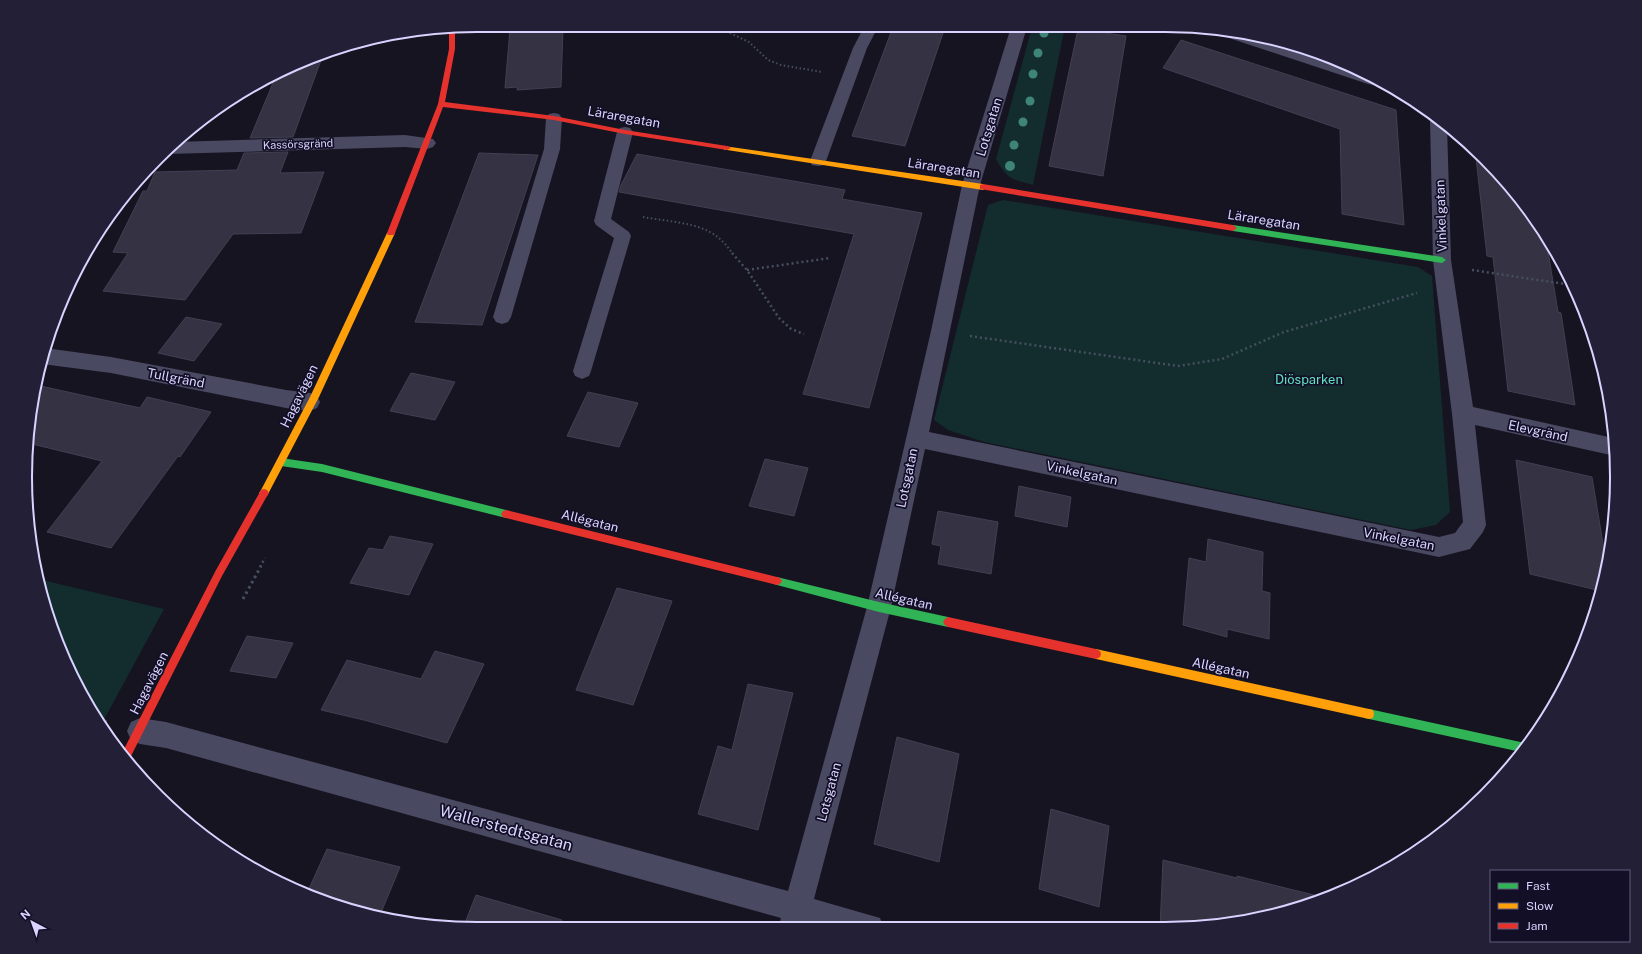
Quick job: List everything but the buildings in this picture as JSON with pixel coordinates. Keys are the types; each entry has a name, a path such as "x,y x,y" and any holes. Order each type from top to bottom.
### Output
{"street":[{"name":"Lotsgatan","path":"795,918 879,607 941,331 971,185 1017,32"},
{"name":"Hagavägen","path":"128,753 219,573 281,462 358,308 400,212 441,104 452,49 452,33"},
{"path":"1257,42 1346,71"},
{"name":"Läraregatan","path":"441,104 554,118 625,132 971,185 1329,244 1442,260"},
{"name":"Vinkelgatan","path":"916,438 1439,548 1462,542 1475,525 1463,414 1442,260 1438,126"},
{"name":"Kassörsgränd","path":"178,148 404,141 427,143"},
{"name":"Tullgränd","path":"49,357 111,365 286,399 310,402"},
{"name":"Elevgränd","path":"1463,414 1609,446"},
{"name":"Allégatan","path":"281,462 322,468 879,607 1519,747"},
{"name":"Wallerstedtsgatan","path":"140,731 166,735 795,918 825,922"}],"lane":[{"path":"818,161 860,48 868,32"},
{"path":"502,317 552,149 554,118"},
{"path":"582,371 623,236 602,220 625,132"}],"path":[{"path":"728,32 749,42 764,57 774,62 850,76"},
{"path":"605,210 700,228 712,233 725,244 746,270 779,318 790,329 804,334"},
{"path":"746,270 830,258"},
{"path":"1469,269 1566,284"},
{"path":"941,331 1178,366 1222,359 1246,350 1284,332 1405,296 1447,288"}],"green space":[{"path":"1031,32 1064,32 1033,185 1010,177 1003,171 996,159"},
{"name":"Diösparken","path":"1003,200 1418,267 1432,276 1450,512 1436,525 1411,530 984,442 948,430 934,420 988,205"},
{"path":"45,581 164,609 104,719 78,674 66,647 56,620"}],"traffic: fast":[{"path":"1233,228 1442,260"},
{"path":"281,462 322,468 506,514"},
{"path":"777,581 879,607 948,622"},
{"path":"1369,714 1519,747"}],"traffic: slow":[{"path":"727,148 983,187"},
{"path":"264,493 346,332 391,233"},
{"path":"1096,654 1369,714"}],"traffic: jam":[{"path":"391,233 441,104 452,49 452,33"},
{"path":"441,104 554,118 625,132 727,148"},
{"path":"983,187 1233,228"},
{"path":"128,753 219,573 264,493"},
{"path":"506,514 777,581"},
{"path":"948,622 1096,654"}]}
